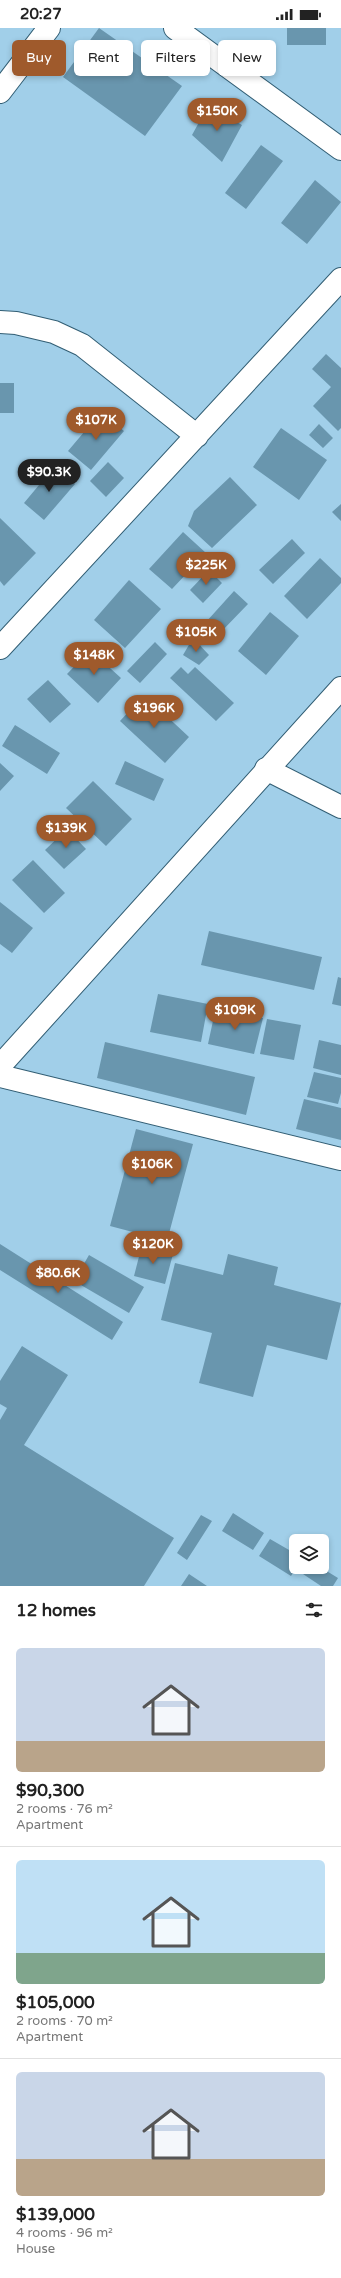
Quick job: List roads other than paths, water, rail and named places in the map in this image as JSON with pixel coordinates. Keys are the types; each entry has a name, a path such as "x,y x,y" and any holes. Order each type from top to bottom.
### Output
{"street":[{"path":"0,92 49,28"},
{"path":"175,28 341,149"},
{"path":"0,648 341,279"},
{"path":"0,322 54,332 82,346 197,436"},
{"path":"0,1066 266,769 341,688"},
{"path":"266,769 341,806"},
{"path":"0,1076 341,1159"}]}
